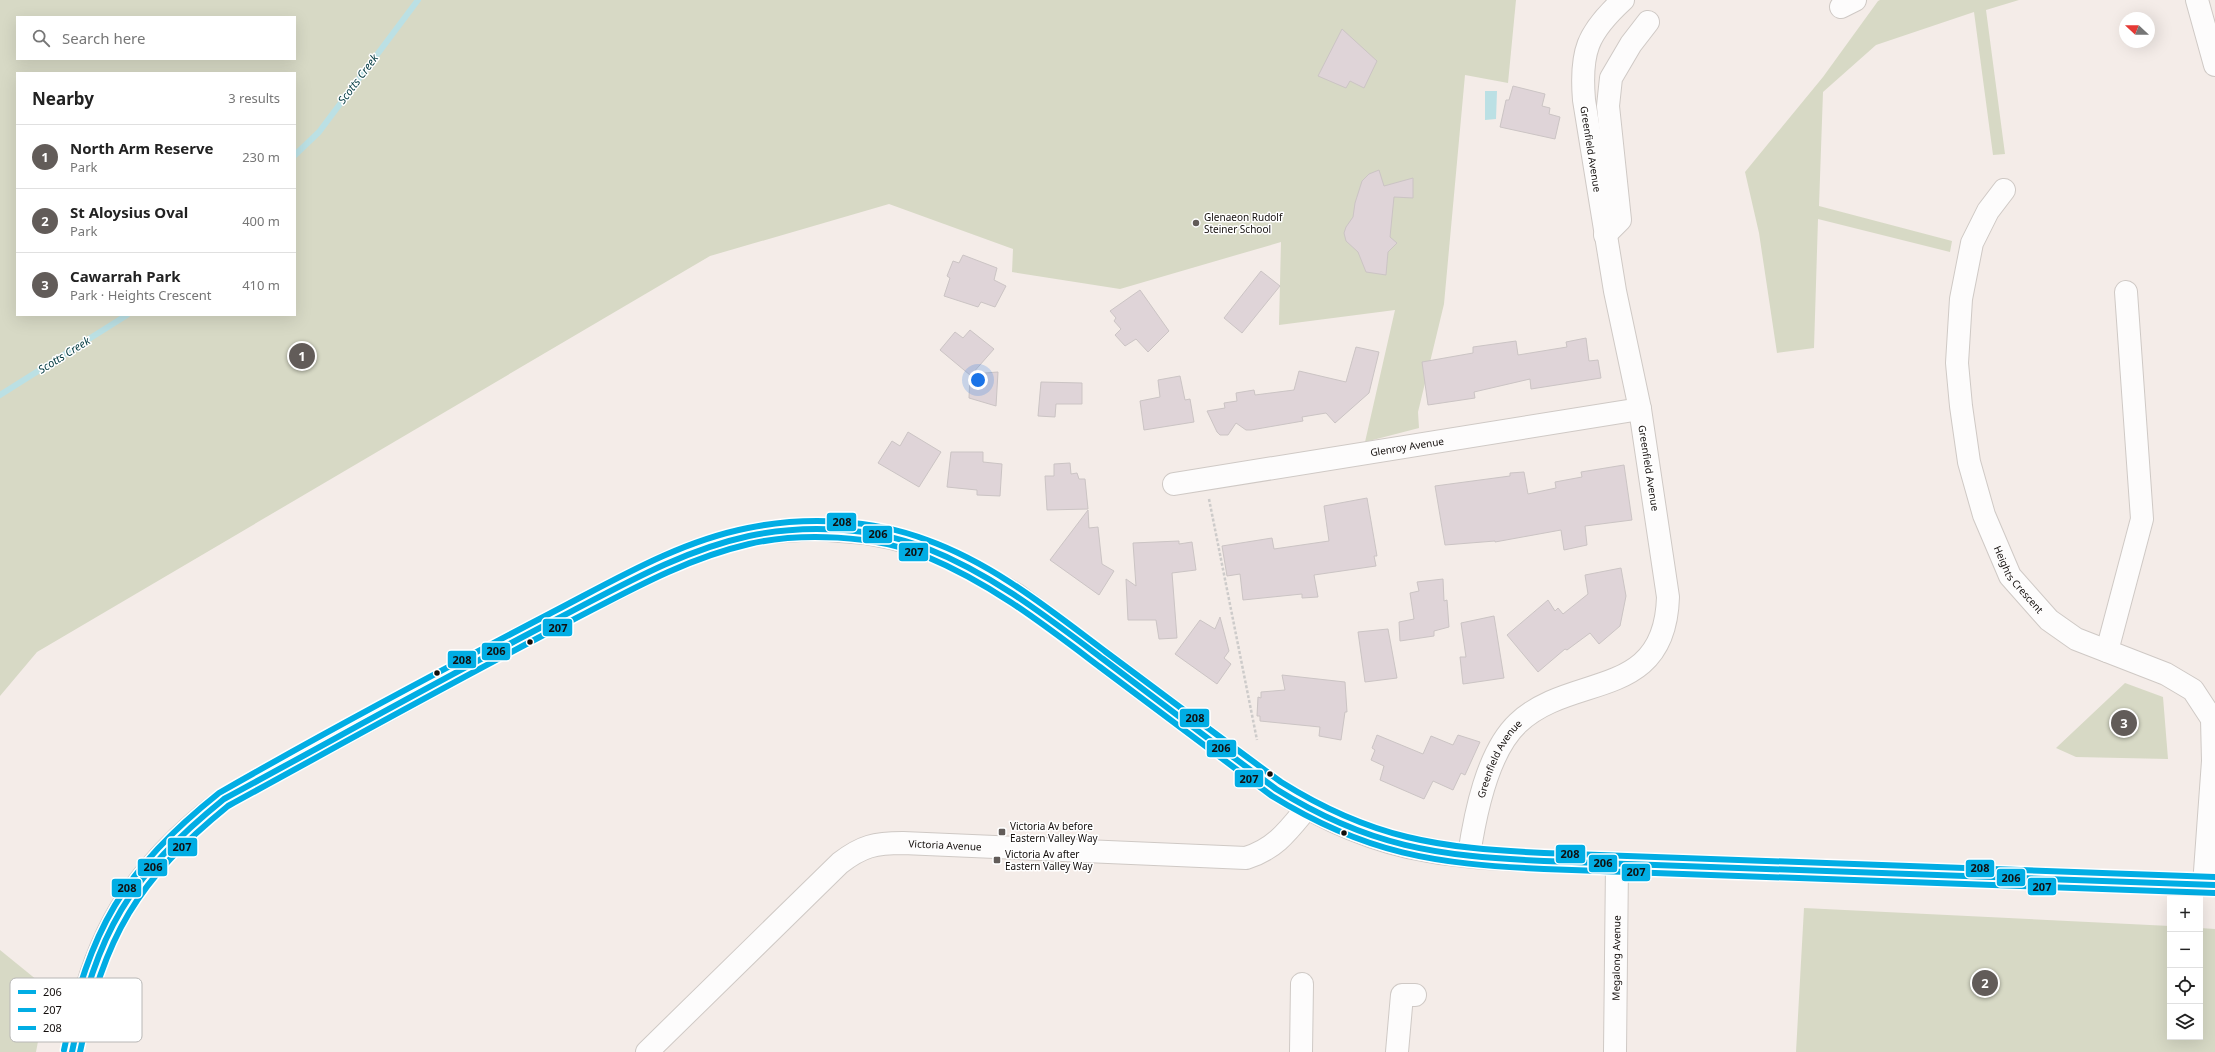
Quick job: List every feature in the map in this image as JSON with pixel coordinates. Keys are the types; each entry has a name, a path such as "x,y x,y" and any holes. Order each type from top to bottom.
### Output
{"main road":[{"path":"89,978 97,954 114,919 136,885 163,851 195,821 224,799 509,644 634,579 695,551 755,535 816,529 865,533 924,547 969,567 1017,596 1273,787 1306,808 1368,834 1406,847 1469,855 1617,864 2209,885"},
{"path":"72,1052 74,1042"}],"street":[{"name":"Greenfield Avenue","path":"1469,855 1475,815 1482,789 1506,738 1516,724 1531,712 1549,702 1616,680 1633,670 1650,655 1661,637 1668,617 1668,597 1640,409 1605,235 1584,100 1582,71 1588,43 1604,18 1623,0"},
{"path":"2197,0 2215,65"},
{"path":"1605,235 1620,220 1608,106 1612,78 1632,44 1648,22"},
{"name":"Heights Crescent","path":"2004,190 1988,211 1972,243 1961,299 1958,363 1961,406 1969,462 1984,515 2010,576 2049,620 2076,639 2166,674 2193,690 2212,719 2213,761 2209,885"},
{"path":"2107,651 2142,519 2126,292"},
{"name":"Glenroy Avenue","path":"1174,484 1640,409"},
{"name":"Victoria Avenue","path":"647,1052 840,863 853,852 867,846 903,843 1246,858 1263,853 1276,843 1306,808"},
{"name":"Megalong Avenue","path":"1615,1052 1617,864"},
{"path":"1301,1052 1302,984"},
{"path":"1397,1052 1402,995 1415,995"}],"path":[{"path":"1205,479 1257,740"}],"green space":[{"path":"0,0 1516,0 1508,83 1465,75 1444,304 1418,412 1419,428 1365,442 1395,310 1279,325 1281,242 1120,289 1012,272 1013,249 889,204 710,256 37,652 0,696"},
{"path":"1880,0 2019,0 1986,10 2005,154 1993,155 1974,12 1876,45 1823,92 1819,206 1952,241 1950,252 1818,219 1814,348 1777,353 1759,233 1745,172 1823,77"},
{"path":"2125,683 2163,697 2168,759 2076,757 2056,748"},
{"path":"1804,908 2167,926 2167,1040 2203,1040 2203,928 2215,929 2215,1052 1796,1052"},
{"path":"0,950 34,978 10,978 10,1042 38,1042 36,1052 0,1052"}],"water":[{"path":"1485,91 1497,91 1496,119 1485,120"}],"building":[{"path":"1342,29 1377,61 1364,88 1350,81 1346,88 1318,76"},
{"path":"1513,86 1545,94 1542,106 1550,108 1549,114 1560,117 1555,139 1500,127 1506,100 1509,100"},
{"path":"1379,170 1384,186 1413,178 1413,198 1394,197 1390,237 1397,243 1388,252 1386,275 1366,272 1358,252 1346,241 1344,233 1353,217 1355,203 1362,181 1369,174"},
{"path":"963,255 997,268 994,280 1006,286 995,307 981,302 978,307 944,296 950,278 947,276 953,261 959,263"},
{"path":"1261,271 1280,286 1242,333 1224,318"},
{"path":"1140,290 1169,331 1148,352 1136,339 1125,346 1115,335 1121,329 1114,321 1116,318 1110,311"},
{"path":"970,330 994,349 972,374 998,372 996,406 969,398 970,375 940,350 955,332 963,338"},
{"path":"1586,338 1589,361 1598,360 1601,378 1531,389 1530,379 1474,392 1475,398 1428,405 1422,362 1473,353 1473,347 1516,341 1518,355 1567,347 1566,342"},
{"path":"1356,347 1379,352 1369,393 1335,423 1326,413 1302,417 1303,421 1251,430 1246,430 1236,423 1228,435 1220,435 1217,432 1207,411 1225,408 1224,403 1237,401 1236,393 1254,390 1255,395 1294,390 1299,371 1346,382"},
{"path":"1180,376 1185,400 1190,399 1194,422 1144,430 1140,401 1160,397 1158,380"},
{"path":"1041,382 1082,383 1082,404 1056,404 1055,417 1038,416"},
{"path":"908,432 941,452 919,487 878,463 892,441 900,446"},
{"path":"951,452 983,452 983,462 1002,464 1000,496 977,495 977,490 947,487"},
{"path":"1070,463 1071,474 1077,473 1079,479 1085,479 1088,509 1047,510 1045,476 1054,476 1054,464"},
{"path":"1624,465 1632,520 1585,526 1587,545 1564,550 1561,530 1495,542 1445,545 1435,486 1510,476 1510,473 1524,472 1528,494 1556,488 1555,482 1582,477 1581,472"},
{"path":"1367,498 1377,556 1374,556 1376,566 1314,575 1318,597 1302,598 1302,594 1243,600 1240,574 1227,576 1222,546 1272,538 1274,549 1329,541 1324,506"},
{"path":"1088,510 1089,528 1098,527 1102,564 1114,571 1099,595 1050,560"},
{"path":"1179,541 1179,544 1192,542 1196,570 1172,573 1177,638 1159,639 1156,620 1128,620 1126,579 1136,586 1133,543"},
{"path":"1621,568 1626,596 1620,626 1599,644 1590,633 1567,650 1565,649 1538,672 1507,635 1548,600 1555,611 1558,608 1563,614 1588,594 1585,575"},
{"path":"1443,579 1444,601 1447,600 1449,627 1434,631 1434,636 1400,641 1399,622 1414,619 1410,593 1419,591 1417,582"},
{"path":"1494,616 1504,678 1463,684 1460,657 1466,657 1461,623"},
{"path":"1220,617 1229,651 1224,658 1231,664 1217,684 1175,654 1200,620 1215,629"},
{"path":"1388,629 1397,678 1365,682 1358,632"},
{"path":"1282,675 1345,682 1347,712 1345,712 1341,740 1319,736 1320,727 1260,721 1260,716 1257,716 1258,697 1261,698 1261,692 1285,690"},
{"path":"1377,735 1423,754 1431,736 1453,745 1458,735 1480,742 1465,775 1461,773 1453,790 1433,781 1424,799 1380,780 1384,766 1371,760 1375,750 1372,748"}],"waterway":[{"name":"Scotts Creek","path":"296,154 319,132 418,0"},
{"name":"Scotts Creek","path":"0,395 125,316"}],"transit line":[{"name":"208","path":"83,978 99,936 115,905 134,877 158,849 186,821 219,793 383,702 646,564 722,534 770,524 793,522 839,522 884,528 906,533 952,550 1021,589 1281,782 1314,801 1346,816 1377,828 1407,837 1471,848 1544,853 2215,877"},
{"name":"206","path":"92,978 106,940 121,910 140,882 164,854 191,827 224,799 473,663 603,595 674,560 723,543 749,536 770,532 815,529 861,532 905,541 926,548 974,570 1040,612 1276,789 1310,809 1342,824 1373,836 1405,845 1470,856 1544,861 2215,885"},
{"name":"207","path":"99,978 113,943 129,913 148,886 170,859 196,833 228,806 476,671 651,580 699,559 749,544 769,540 814,537 861,540 905,549 925,556 973,579 1037,620 1272,796 1306,816 1339,831 1371,843 1402,852 1469,864 1544,869 2215,893"},
{"name":"208","path":"64,1050 66,1042"},
{"name":"206","path":"72,1052 74,1042"},
{"name":"207","path":"80,1052 82,1042"}],"place":[{"name":"Glenaeon Rudolf Steiner School","path":"1196,223"},
{"name":"North Arm Reserve","path":"302,356"},
{"name":"Cawarrah Park","path":"2124,723"},
{"name":"Victoria Av before Eastern Valley Way","path":"1002,832"},
{"name":"Victoria Av after Eastern Valley Way","path":"997,860"},
{"name":"St Aloysius Oval","path":"1985,983"}]}
